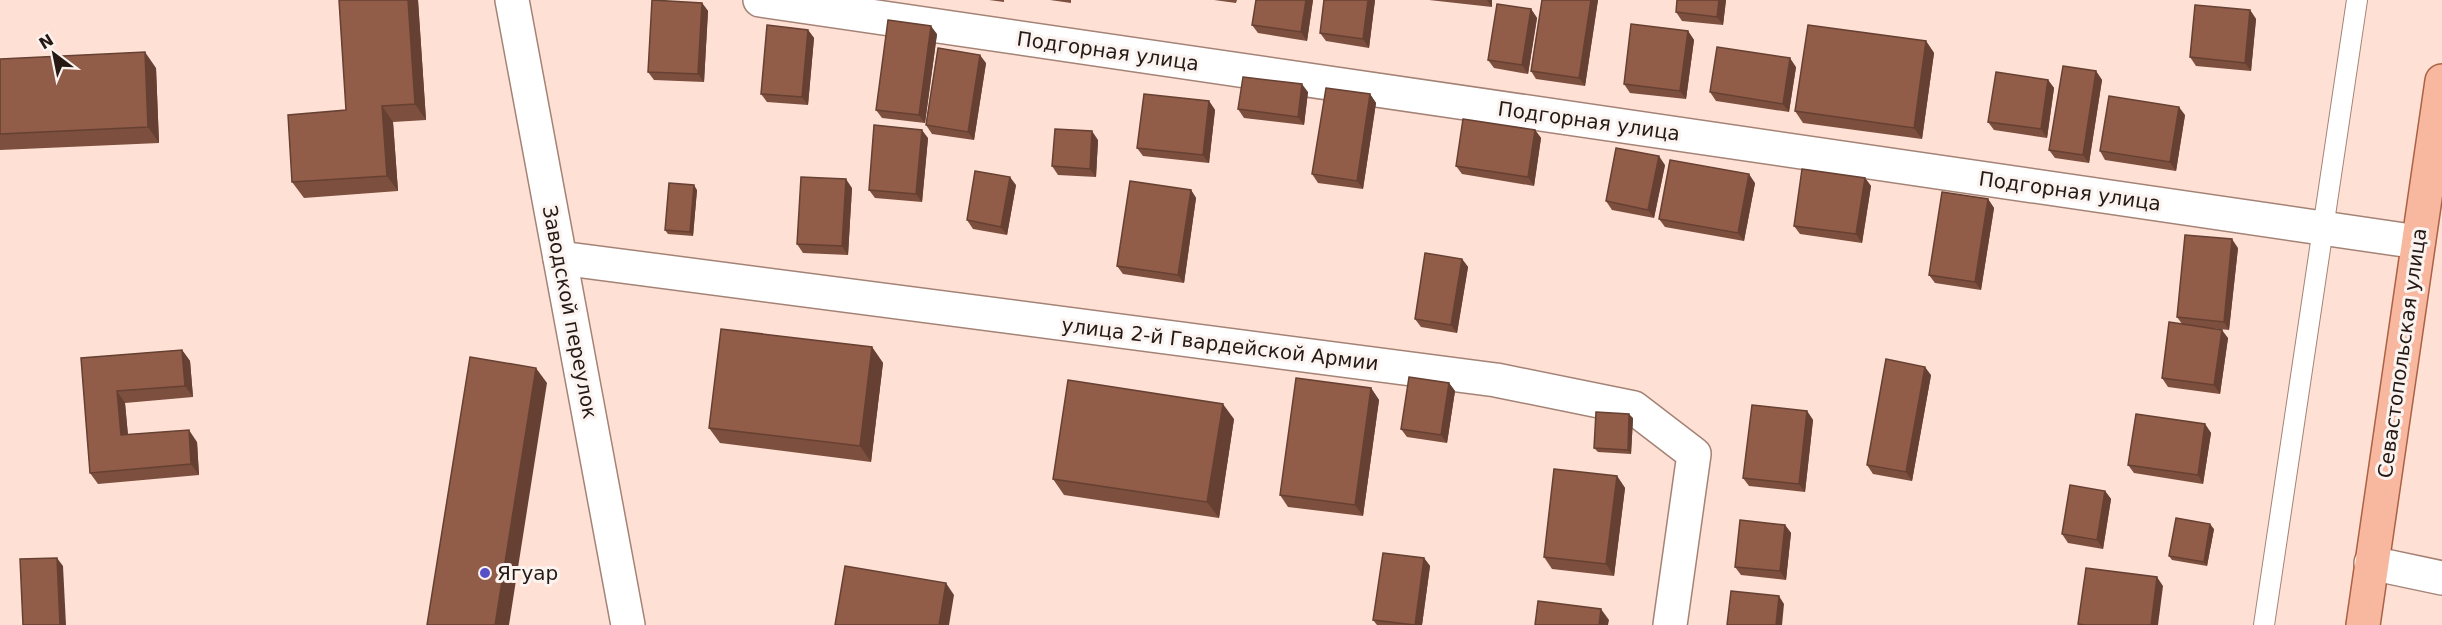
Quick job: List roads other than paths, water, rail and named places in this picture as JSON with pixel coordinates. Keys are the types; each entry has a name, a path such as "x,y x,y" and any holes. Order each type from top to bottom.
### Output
{"main road":[{"name":"Севастопольская улица","path":"2363,625 2442,81"}],"street":[{"name":"Заводской переулок","path":"512,0 628,625"},
{"name":"Подгорная улица","path":"760,0 2418,242"},
{"name":"улица 2-й Гвардейской Армии","path":"560,258 1496,380 1634,408 1694,454 1670,625"},
{"path":"2371,563 2442,578"}],"lane":[{"path":"2264,625 2357,0"}],"place":[{"name":"Ягуар","path":"485,573"}]}
